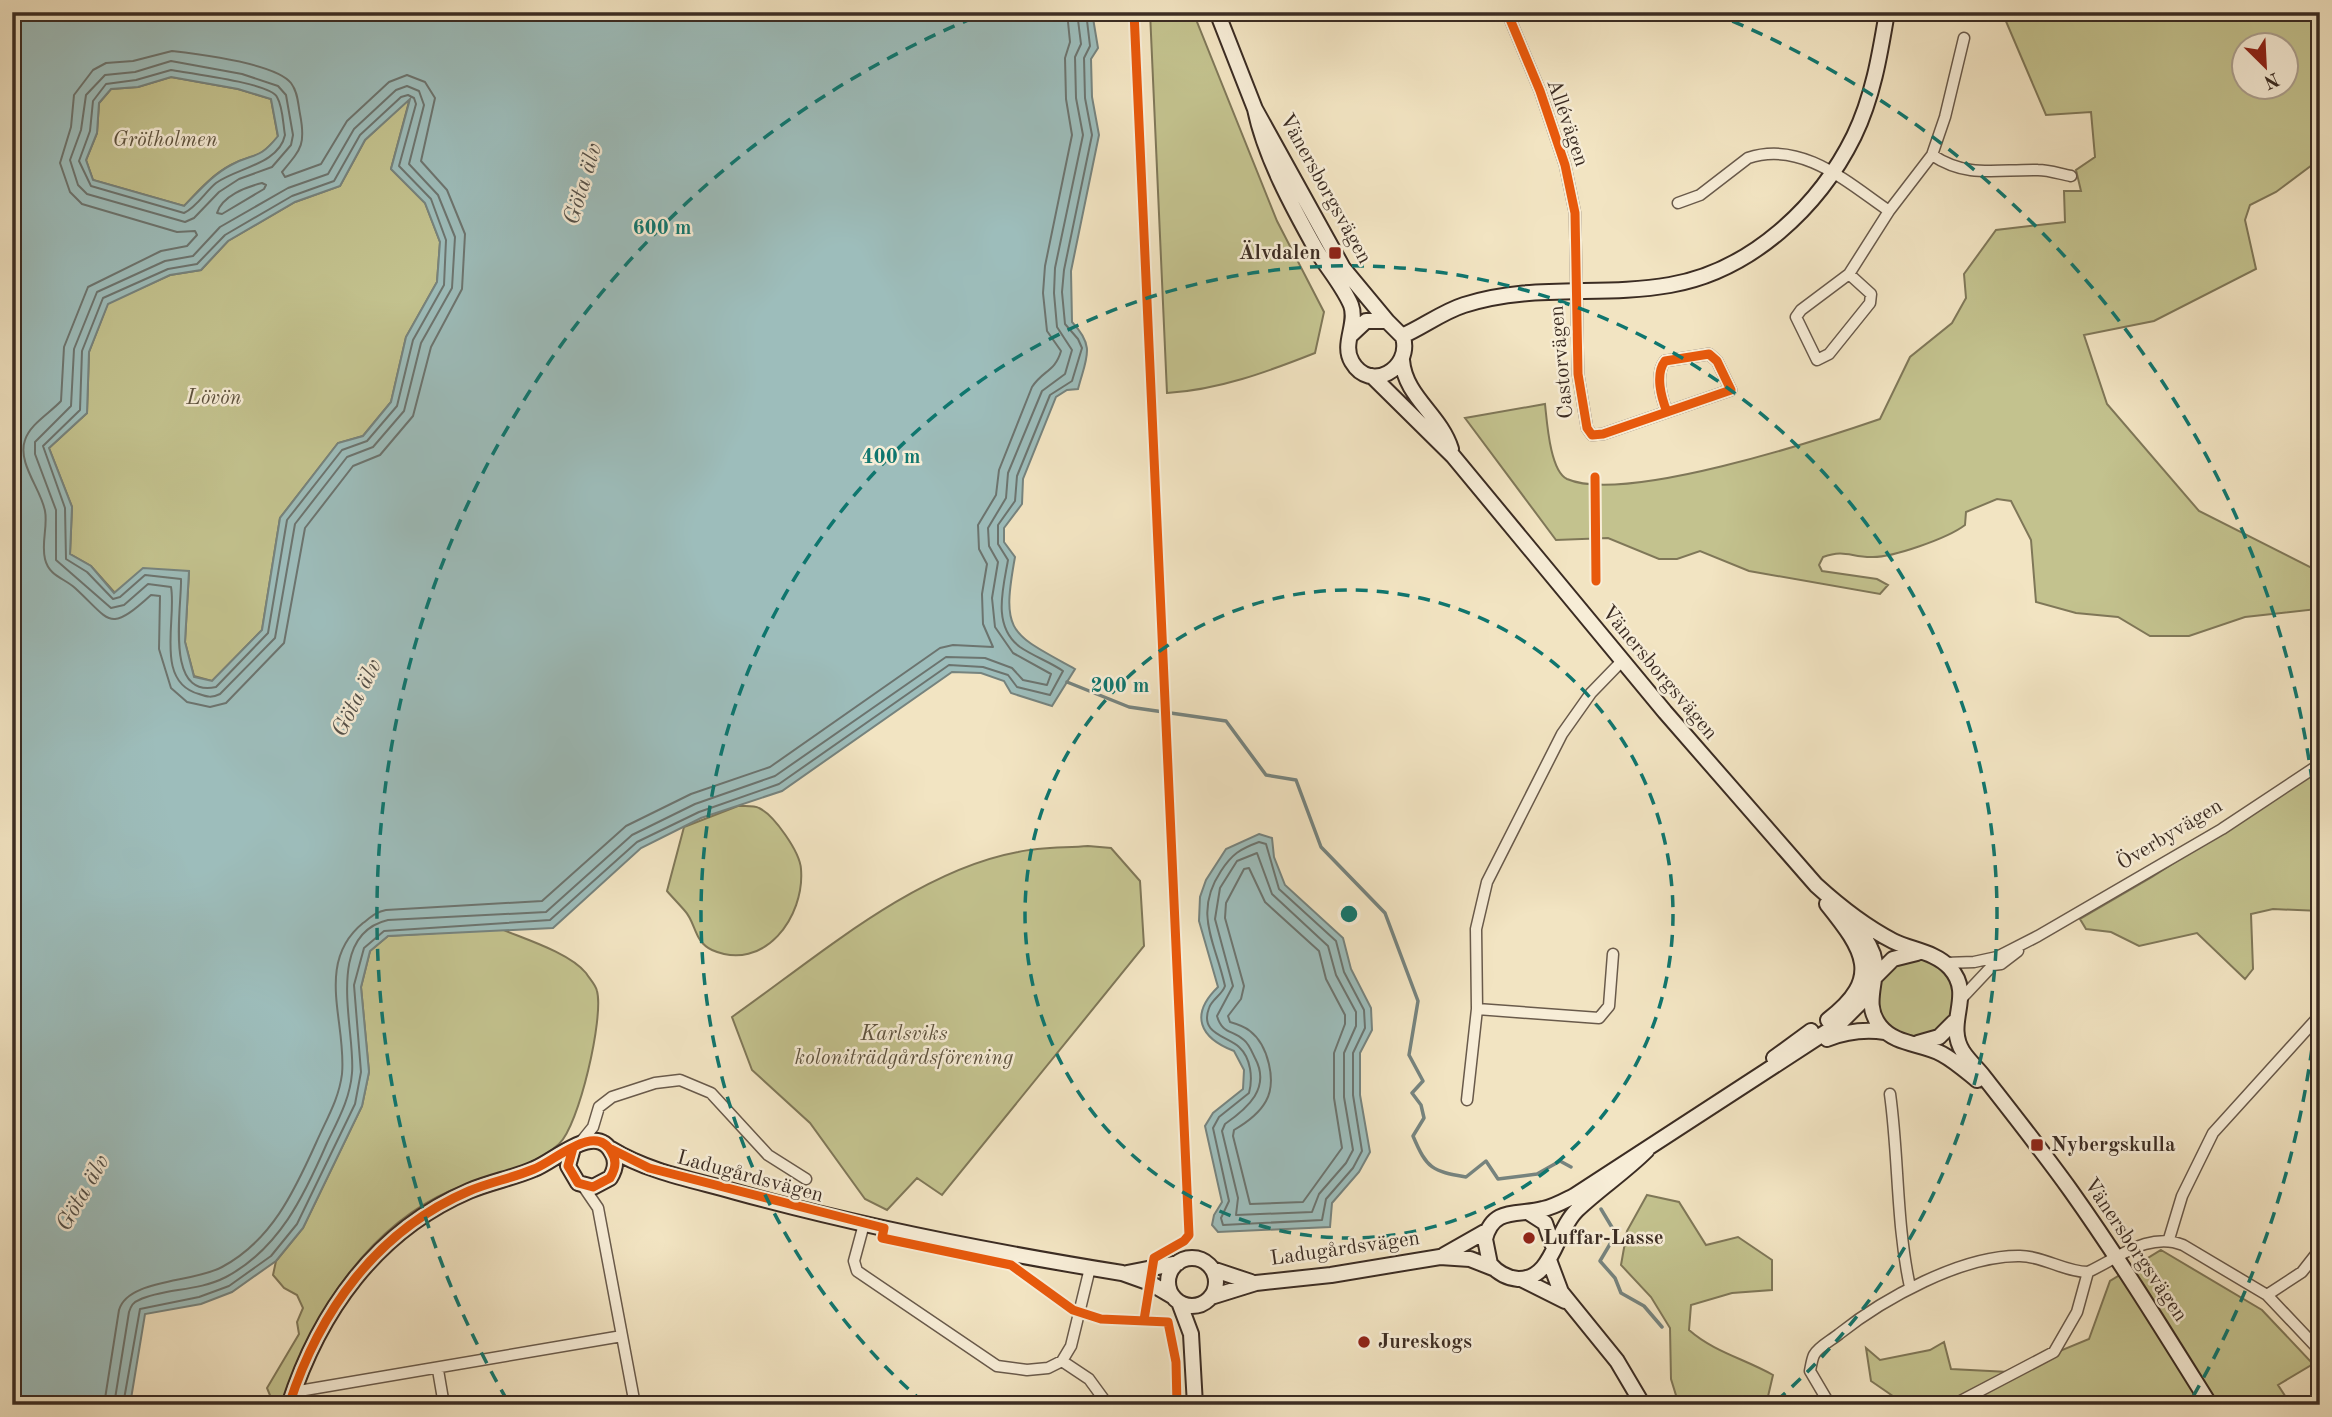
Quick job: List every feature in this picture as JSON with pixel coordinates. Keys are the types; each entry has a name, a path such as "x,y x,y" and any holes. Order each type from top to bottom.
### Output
{"main road":[{"name":"Vänersborgsvägen","path":"1217,12 1231,54 1255,109 1343,268 1402,336 1405,346 1402,360 1408,385 1436,422 1453,456"},
{"path":"1402,336 1462,305 1501,296 1575,290 1654,288 1709,274 1771,239 1815,197 1854,135 1880,58 1887,12"},
{"name":"Vänersborgsvägen","path":"1255,109 1266,144 1298,215 1352,309 1348,350 1359,371 1373,376 1453,456 1622,661 1816,885 1842,909 1917,953 1945,963"},
{"path":"1350,336 1366,321 1387,321"},
{"path":"1373,376 1390,373 1402,360"},
{"path":"1759,1073 1777,1054 1840,1010 1862,982 1861,953 1816,885"},
{"name":"Vänersborgsvägen","path":"1842,909 1873,954 1876,976"},
{"path":"1885,1032 1874,1015 1871,992 1876,976 1893,958 1917,953"},
{"path":"1918,1043 1939,1037 1954,1022 1961,999 1957,979 1945,963"},
{"path":"1569,1304 1493,1268 1485,1249 1488,1230 1503,1215 1528,1212 1566,1200 1647,1150 1759,1073 1800,1050 1846,1018 1871,992"},
{"name":"Vänersborgsvägen","path":"1954,1022 1963,1052 2062,1179 2210,1405"},
{"path":"1800,1050 1843,1032 1885,1032"},
{"name":"Vänersborgsvägen","path":"1885,1032 1942,1054 1993,1090"},
{"path":"291,1399 307,1354 336,1302 388,1243 447,1201 533,1170 589,1140 607,1146 615,1164 607,1181 583,1186 571,1175 533,1170"},
{"path":"571,1175 568,1161 577,1146"},
{"name":"Ladugårdsvägen","path":"607,1146 649,1168 864,1224 937,1241 1122,1273 1150,1283 1191,1306 1256,1283 1331,1275 1440,1257 1470,1259 1493,1268"},
{"path":"1521,1279 1535,1275 1577,1210 1647,1150"},
{"name":"Ladugårdsvägen","path":"607,1181 649,1168"},
{"path":"1528,1212 1545,1223 1555,1281 1569,1304 1617,1361 1643,1405"},
{"name":"Ladugårdsvägen","path":"1440,1257 1488,1230"},
{"name":"Ladugårdsvägen","path":"1122,1273 1198,1259 1212,1269 1256,1283"},
{"path":"1178,1264 1169,1279 1188,1321 1194,1352 1195,1405"},
{"path":"1194,1352 1209,1299 1216,1286 1212,1269"}],"street":[{"name":"Allévägen","path":"1507,12 1540,91 1565,164 1575,213 1575,290"},
{"path":"1849,274 1871,295 1870,303 1829,354 1818,360 1796,317 1801,310 1849,274 1889,211 1932,155 1945,117 1964,38"},
{"path":"1678,203 1700,195 1748,158 1757,155 1802,156 1889,211"},
{"path":"1932,155 1955,169 2041,170 2071,176"},
{"name":"Castorvägen","path":"1575,290 1578,374 1587,428 1592,435 1603,434 1667,412 1731,390 1717,361 1709,354 1665,361 1660,368 1661,398 1667,412"},
{"path":"1467,1100 1477,1009 1476,929 1487,882 1562,734 1591,693 1622,661"},
{"name":"Överbyvägen","path":"1945,963 1975,962 1997,957 2038,936 2222,829 2320,764"},
{"name":"Överbyvägen","path":"1961,999 1993,965 2001,964 2038,936"},
{"path":"1477,1009 1599,1018 1609,1006 1614,954"},
{"path":"2169,1239 2182,1196 2213,1133 2320,1015"},
{"path":"577,1146 593,1127 599,1107 612,1097 655,1083 680,1080 701,1086 768,1155 806,1179"},
{"path":"1890,1094 1896,1140 1894,1171 1900,1239 1910,1287"},
{"path":"593,1127 607,1146"},
{"path":"598,1208 607,1181"},
{"path":"583,1186 598,1208 635,1405"},
{"path":"864,1224 854,1261 857,1271 997,1366 1027,1370 1048,1368 1062,1362 1071,1346 1090,1268"},
{"path":"1830,1405 1810,1371 1814,1354 1863,1315 1910,1287 1952,1271 2004,1257 2023,1255 2078,1272 2088,1272 2155,1240 2169,1239 2267,1295 2320,1352"},
{"path":"2267,1295 2302,1272 2320,1249"},
{"path":"1954,1405 2054,1352 2077,1312 2088,1272"},
{"path":"291,1399 622,1336"},
{"path":"1062,1362 1089,1379 1108,1405"},
{"path":"438,1370 444,1405"}],"green space":[{"path":"1150,12 1193,12 1277,221 1324,312 1315,353 1224,384 1167,393"},
{"path":"2002,12 2320,12 2320,159 2276,192 2250,205 2245,220 2256,269 2154,321 2084,335 2107,404 2199,511 2320,572 2320,612 2317,609 2245,617 2189,636 2150,636 2118,617 2076,613 2036,602 2031,540 2011,501 1997,499 1966,512 1965,525 1957,530 1920,546 1880,556 1864,557 1842,553 1823,557 1819,565 1822,571 1877,579 1888,585 1880,594 1749,571 1700,551 1677,559 1659,559 1608,538 1556,540 1465,418 1545,404 1550,445 1561,474 1567,479 1594,484 1631,483 1675,477 1769,454 1880,419 1910,357 1952,323 1966,298 1964,274 1996,230 2065,222 2064,191 2081,191 2076,170 2095,157 2091,112 2046,115"},
{"name":"Grötholmen","path":"171,77 238,89 271,99 278,137 260,154 231,165 218,174 184,206 93,180 86,160 97,133 99,103 111,89 138,87"},
{"name":"Lövön","path":"410,98 391,169 425,203 440,242 437,282 406,337 391,402 363,436 338,443 280,518 262,630 212,681 194,676 185,642 189,572 115,593 91,566 70,554 72,507 49,448 87,413 89,352 108,303 170,275 201,270 228,241 295,202 340,186 365,140"},
{"path":"2320,769 2320,911 2273,909 2251,914 2253,969 2245,979 2197,933 2139,946 2111,932 2086,929 2080,919 2152,877"},
{"path":"738,806 759,808 779,826 796,853 801,869 796,905 778,936 764,947 748,954 731,955 706,947 698,937 689,916 667,891 684,827"},
{"name":"Karlsviks koloniträdgårdsförening","path":"1088,846 1111,848 1140,881 1144,946 942,1195 917,1178 887,1210 865,1199 810,1123 752,1070 732,1017 868,920 904,897 942,878 980,862 1018,852"},
{"path":"501,929 569,959 586,973 596,989 597,1023 593,1046 582,1095 567,1133 559,1144 536,1160 452,1190 421,1206 393,1227 368,1251 325,1308 308,1340 282,1405 274,1405 267,1388 299,1334 297,1322 303,1308 297,1295 284,1288 273,1275 276,1261 303,1228 362,1106 369,1072 361,987 370,951 388,936"},
{"path":"1916,958 1931,961 1944,969 1952,982 1955,997 1952,1012 1944,1025 1931,1033 1916,1036 1901,1033 1888,1025 1880,1012 1877,997 1880,982 1888,969 1901,961"},
{"path":"1647,1195 1679,1202 1706,1245 1738,1237 1772,1260 1772,1290 1732,1293 1691,1305 1689,1330 1719,1350 1773,1375 1766,1405 1679,1405 1671,1379 1670,1328 1651,1297 1621,1265 1627,1231"},
{"path":"2161,1250 2262,1310 2313,1364 2278,1385 2291,1405 1906,1405 1871,1381 1866,1348 1880,1360 1930,1350 1944,1342 1951,1369 2009,1372 2089,1339 2110,1281"}],"water":[{"name":"Göta älv","path":"12,12 1092,12 1098,48 1091,59 1092,97 1099,135 1071,271 1072,322 1087,346 1086,361 1078,389 1067,390 1056,397 1023,479 1022,504 1004,528 1004,542 1015,557 1009,602 1015,628 1036,647 1075,669 1052,706 1011,693 1004,681 981,673 952,672 782,791 701,818 641,848 553,928 388,936 370,951 361,987 369,1072 362,1106 303,1228 276,1261 232,1292 201,1304 145,1314 130,1405 12,1405 12,202 15,186 12,157","holes":["171,77 238,89 271,99 278,136 261,153 239,161 218,174 184,206 93,180 86,160 97,133 99,103 111,89 138,87","410,99 391,169 425,203 440,242 437,282 406,337 391,402 363,436 338,443 280,518 262,630 212,681 194,677 185,642 189,571 143,568 114,593 91,566 70,554 72,507 49,448 87,413 89,352 108,304 170,275 201,270 228,241 295,202 340,186 365,140"]},
{"path":"1259,834 1272,838 1274,857 1285,885 1343,938 1351,969 1371,1008 1372,1030 1360,1053 1360,1095 1370,1152 1359,1172 1332,1203 1330,1227 1218,1232 1212,1225 1214,1215 1222,1202 1205,1126 1213,1113 1243,1089 1244,1070 1234,1051 1213,1039 1202,1025 1203,1007 1218,987 1199,921 1200,897 1206,880 1226,849"}],"waterway":[{"path":"1067,682 1129,707 1226,721 1266,775 1296,780 1321,847 1385,913 1418,1001 1409,1055 1423,1081 1412,1093 1421,1105 1424,1118 1413,1136 1422,1155 1432,1167 1466,1177 1486,1161 1498,1179 1537,1174 1560,1161 1571,1167"},
{"path":"1601,1209 1616,1234 1600,1261 1615,1278 1621,1293 1644,1306 1662,1327"}],"cycle path":[{"path":"1134,12 1189,1235 1184,1241 1154,1258 1144,1320"},
{"path":"1507,12 1540,91 1565,165 1575,213 1578,374 1587,428 1592,435 1603,434 1731,390 1717,361 1709,354 1665,361 1660,379 1661,393 1667,412"},
{"path":"1595,477 1596,581"},
{"path":"289,1405 317,1338 335,1307 355,1278 379,1252 406,1228 436,1208 469,1191 534,1169 575,1146 586,1142 605,1144 612,1153 615,1166 610,1178 593,1187 578,1183 568,1166 573,1148"},
{"path":"611,1149 649,1168 884,1228 882,1238 1011,1265 1073,1310 1101,1319 1168,1322 1176,1362 1177,1405"}],"place":[{"name":"Älvdalen","path":"1335,253"},
{"name":"Nybergskulla","path":"2037,1145"},
{"name":"Luffar-Lasse","path":"1529,1238"},
{"name":"Jureskogs","path":"1364,1342"}]}
